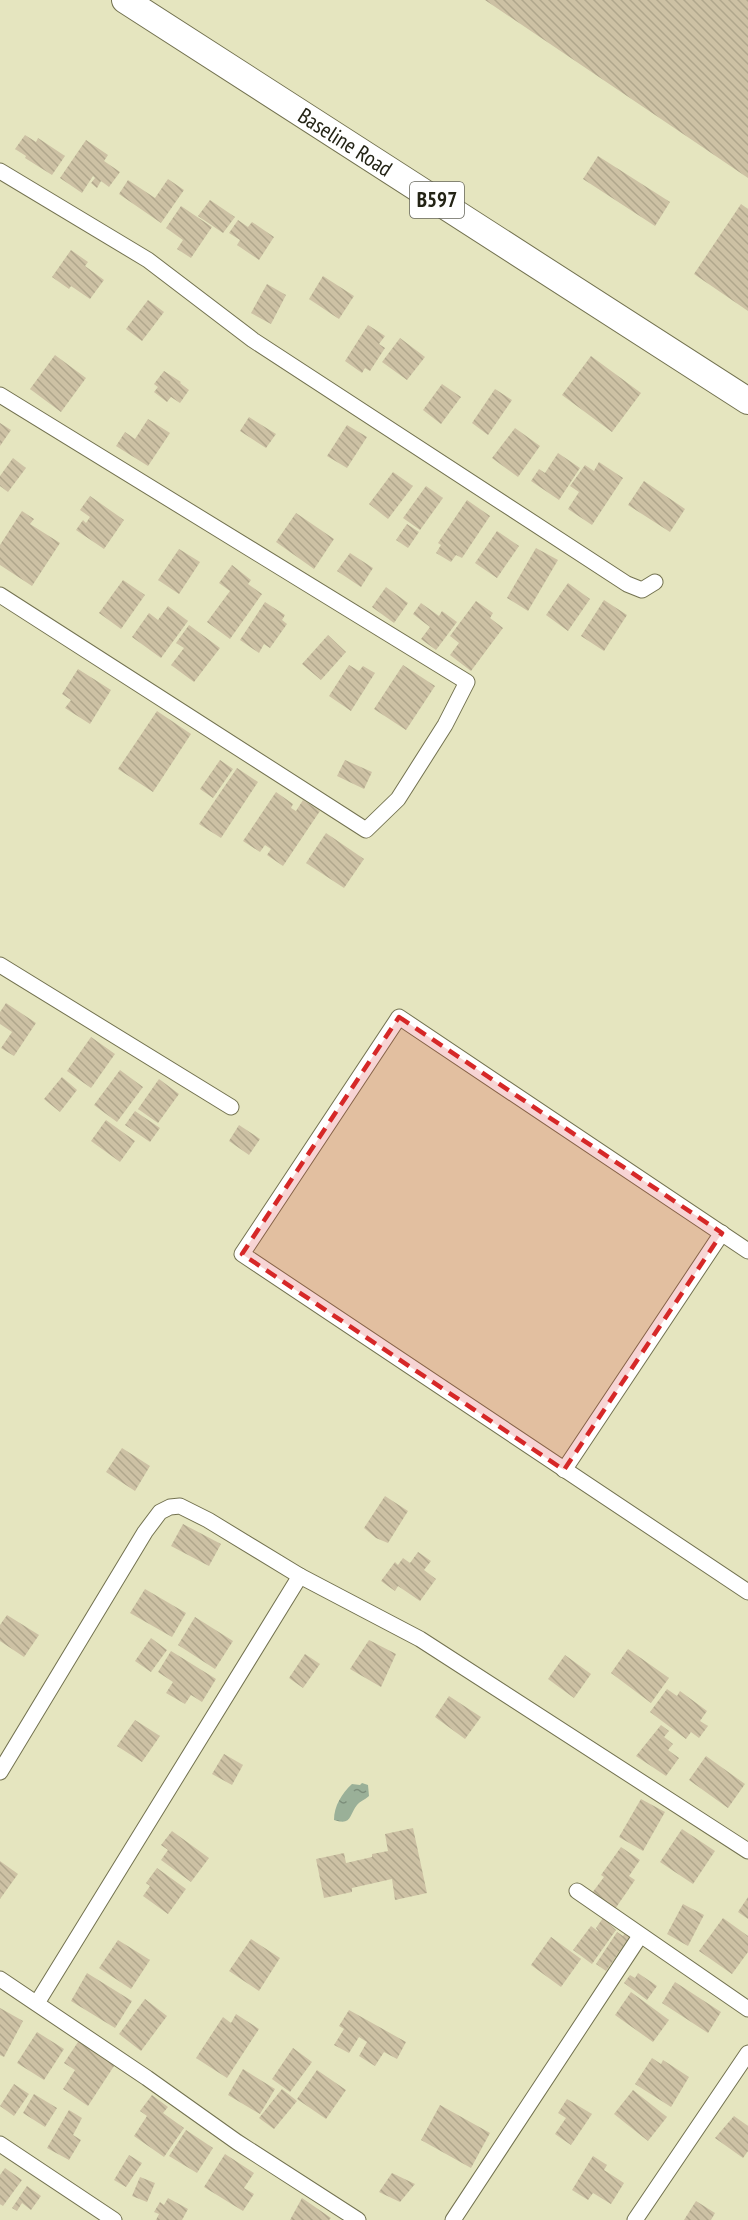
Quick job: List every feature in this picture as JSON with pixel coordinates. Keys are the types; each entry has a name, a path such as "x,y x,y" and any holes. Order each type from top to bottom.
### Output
{"main road":[{"name":"Baseline Road","path":"125,0 748,401"}],"street":[{"path":"0,171 148,260 253,340 627,584 642,590 655,582"},
{"path":"0,395 467,682 445,725 398,799 366,830 0,596"},
{"path":"0,965 231,1107"},
{"path":"748,1251 399,1017 242,1254 748,1592"},
{"path":"564,1470 722,1233"},
{"path":"0,1772 146,1532 160,1512 170,1507 180,1506 208,1520 300,1576 420,1639 748,1851"},
{"path":"37,2003 300,1576"},
{"path":"577,1891 748,2009"},
{"path":"453,2220 640,1936"},
{"path":"0,1979 237,2142 358,2220"},
{"path":"635,2220 748,2053"},
{"path":"0,2144 114,2220"}],"highlighted area":[{"path":"399,1017 722,1233 564,1470 242,1254"}],"water":[{"path":"352,1784 368,1785 369,1796 358,1804 347,1821 334,1820 337,1805 345,1791"}],"building":[{"path":"485,0 748,0 748,178 695,142"},
{"path":"25,135 36,142 38,138 65,156 52,175 15,149"},
{"path":"86,140 108,155 104,161 120,172 109,187 101,181 97,188 91,183 95,178 93,176 82,193 60,178"},
{"path":"598,156 670,202 655,226 583,179"},
{"path":"168,179 184,190 161,223 119,194 128,180 155,198"},
{"path":"210,200 235,217 223,233 198,216"},
{"path":"741,204 748,209 748,311 694,274"},
{"path":"181,206 212,227 191,258 177,249 183,240 166,228"},
{"path":"238,220 248,227 252,222 274,237 259,260 237,245 240,240 229,233"},
{"path":"71,250 88,262 85,266 104,280 90,299 71,286 69,289 52,277"},
{"path":"323,276 354,296 339,319 309,299"},
{"path":"267,284 286,295 271,324 251,313"},
{"path":"148,300 164,312 142,341 126,329"},
{"path":"368,325 385,336 379,344 385,348 370,371 365,368 362,373 345,361"},
{"path":"400,338 425,357 407,380 382,362"},
{"path":"55,355 86,378 61,412 30,389"},
{"path":"591,356 641,393 612,432 562,395"},
{"path":"164,371 189,390 180,403 171,397 167,402 154,392 158,387 154,384"},
{"path":"442,384 461,397 441,424 423,410"},
{"path":"495,389 512,400 488,435 472,423"},
{"path":"249,417 276,434 266,448 240,431"},
{"path":"148,419 170,433 148,466 116,446 125,432 135,439"},
{"path":"0,423 11,430 0,446"},
{"path":"347,425 367,437 347,468 327,456"},
{"path":"515,428 540,446 518,477 492,458"},
{"path":"558,453 580,468 559,500 531,481 539,469 545,473"},
{"path":"13,458 26,468 8,492 0,486 0,476"},
{"path":"599,462 623,478 592,525 568,509 579,492 570,486 585,465 594,471"},
{"path":"393,472 413,486 388,519 369,504"},
{"path":"644,481 685,509 670,532 628,505"},
{"path":"426,486 443,498 420,530 403,518"},
{"path":"90,496 124,520 104,549 76,530 83,520 86,523 90,517 80,510"},
{"path":"467,500 490,516 462,558 456,555 451,562 436,553 441,545 438,543"},
{"path":"22,511 34,519 30,524 60,543 32,586 0,565 0,545"},
{"path":"296,513 334,539 314,569 276,542"},
{"path":"407,524 419,532 408,548 396,540"},
{"path":"497,531 519,546 497,578 475,563"},
{"path":"536,548 558,560 528,611 507,598"},
{"path":"179,549 200,562 179,594 158,580"},
{"path":"350,553 373,568 361,587 337,571"},
{"path":"232,565 251,580 248,584 262,594 230,639 207,622 230,591 219,583"},
{"path":"123,580 145,595 121,629 99,613"},
{"path":"568,583 590,599 568,631 546,615"},
{"path":"386,587 408,603 394,623 372,607"},
{"path":"604,600 627,615 604,651 581,636"},
{"path":"476,601 493,613 490,618 503,628 471,671 450,655 459,643 450,636"},
{"path":"265,602 285,615 282,620 287,624 270,648 264,644 259,653 240,640"},
{"path":"421,603 439,616 442,611 457,622 436,650 421,639 430,627 413,614"},
{"path":"168,606 188,621 161,658 132,637 149,613 158,620"},
{"path":"189,625 220,648 194,682 171,665 184,648 176,643"},
{"path":"328,635 346,652 321,680 302,664"},
{"path":"349,665 359,671 363,666 375,673 351,711 329,696"},
{"path":"403,665 435,686 406,730 374,709"},
{"path":"78,669 111,690 90,724 65,708 71,700 62,694"},
{"path":"157,711 191,734 153,792 118,769"},
{"path":"220,760 233,769 213,798 200,789"},
{"path":"345,760 372,772 364,789 337,776"},
{"path":"237,768 258,782 221,838 199,824"},
{"path":"276,792 293,804 291,808 296,811 303,800 320,811 283,866 267,855 271,849 265,845 260,852 243,841"},
{"path":"326,833 364,859 344,888 306,863"},
{"path":"6,1003 36,1023 14,1056 1,1048 12,1032 0,1024 0,1012"},
{"path":"91,1037 115,1054 91,1088 67,1071"},
{"path":"120,1070 143,1087 117,1122 94,1105"},
{"path":"62,1077 77,1090 60,1112 44,1099"},
{"path":"159,1079 179,1094 158,1123 138,1109"},
{"path":"135,1111 160,1128 150,1142 125,1125"},
{"path":"106,1120 135,1141 120,1162 91,1141"},
{"path":"239,1125 260,1139 249,1155 229,1141"},
{"path":"122,1448 150,1466 135,1491 106,1472"},
{"path":"385,1496 408,1511 388,1543 376,1538 364,1528"},
{"path":"183,1524 221,1544 209,1566 171,1546"},
{"path":"418,1552 431,1561 424,1570 436,1579 420,1601 398,1586 395,1591 381,1581 395,1562 398,1565 403,1558 410,1563"},
{"path":"145,1589 186,1613 172,1637 130,1613"},
{"path":"7,1615 39,1635 24,1657 0,1641 0,1625"},
{"path":"195,1617 233,1641 215,1669 178,1645"},
{"path":"151,1638 167,1650 151,1672 135,1661"},
{"path":"369,1640 396,1654 381,1687 350,1669"},
{"path":"628,1649 669,1678 651,1703 611,1673"},
{"path":"171,1651 216,1679 202,1702 191,1695 185,1704 166,1693 173,1682 158,1672"},
{"path":"305,1654 320,1664 303,1688 289,1678"},
{"path":"565,1655 591,1674 574,1698 548,1679"},
{"path":"667,1689 677,1696 680,1691 707,1711 700,1721 708,1726 699,1738 691,1732 686,1739 650,1712"},
{"path":"449,1696 481,1717 465,1739 435,1717"},
{"path":"135,1720 160,1736 142,1762 117,1746"},
{"path":"661,1725 669,1731 664,1737 673,1744 668,1750 679,1758 666,1776 636,1756"},
{"path":"224,1754 243,1765 232,1785 212,1774"},
{"path":"706,1756 745,1784 728,1808 689,1780"},
{"path":"641,1799 665,1812 643,1851 619,1837"},
{"path":"413,1828 427,1893 395,1900 392,1879 352,1888 352,1892 324,1898 316,1859 344,1853 346,1863 372,1857 372,1854 388,1851 385,1834"},
{"path":"682,1829 715,1851 693,1884 660,1862"},
{"path":"172,1831 209,1858 191,1882 161,1860 168,1850 161,1845"},
{"path":"621,1847 640,1860 629,1876 635,1880 615,1909 592,1893 604,1877 601,1875"},
{"path":"0,1861 18,1874 0,1899"},
{"path":"157,1868 186,1889 168,1914 143,1896 150,1886 146,1883"},
{"path":"748,1897 748,1919 738,1912"},
{"path":"683,1904 704,1915 688,1946 667,1934"},
{"path":"603,1918 616,1930 592,1964 573,1950 591,1926 599,1932 596,1928"},
{"path":"723,1918 748,1936 748,1952 732,1974 699,1951"},
{"path":"617,1932 623,1936 626,1932 630,1936 606,1971 596,1964"},
{"path":"551,1937 581,1959 561,1987 531,1965"},
{"path":"251,1939 280,1958 259,1991 229,1971"},
{"path":"118,1940 150,1960 131,1989 99,1968"},
{"path":"87,1973 132,2001 115,2028 71,2001"},
{"path":"638,1973 657,1986 647,2000 624,1983 630,1975 635,1978"},
{"path":"675,1982 721,2012 708,2033 662,2003"},
{"path":"631,1992 669,2020 653,2042 615,2015"},
{"path":"145,1999 167,2016 141,2051 119,2034"},
{"path":"0,2008 23,2021 4,2057 0,2055"},
{"path":"349,2010 406,2042 397,2059 384,2052 375,2066 359,2056 367,2042 359,2037 349,2053 334,2045 344,2029 339,2026"},
{"path":"236,2014 259,2029 227,2078 196,2058 223,2017 231,2023"},
{"path":"37,2032 64,2049 44,2080 17,2063"},
{"path":"80,2039 116,2063 88,2106 63,2089 75,2070 64,2063"},
{"path":"293,2048 312,2062 290,2092 272,2079"},
{"path":"652,2058 661,2064 663,2060 689,2077 671,2107 635,2084"},
{"path":"243,2069 275,2089 260,2114 228,2095"},
{"path":"317,2070 346,2090 326,2119 297,2099"},
{"path":"14,2084 29,2094 14,2116 0,2106"},
{"path":"282,2089 297,2101 274,2129 259,2118"},
{"path":"633,2090 667,2117 648,2141 614,2114"},
{"path":"34,2094 57,2108 45,2127 23,2113"},
{"path":"152,2095 168,2107 163,2113 184,2128 164,2157 134,2136 147,2116 140,2111"},
{"path":"567,2099 592,2114 571,2145 555,2134 566,2118 558,2113"},
{"path":"440,2105 490,2133 471,2168 421,2140"},
{"path":"69,2110 82,2118 73,2135 81,2140 69,2160 47,2148"},
{"path":"734,2116 748,2126 748,2151 743,2158 715,2138"},
{"path":"186,2130 213,2148 197,2173 169,2156"},
{"path":"225,2154 254,2173 244,2188 254,2194 243,2211 204,2187"},
{"path":"129,2155 142,2163 126,2187 114,2180"},
{"path":"593,2156 607,2165 604,2170 624,2183 611,2204 593,2193 588,2200 572,2190"},
{"path":"5,2168 22,2180 3,2206 0,2204 0,2175"},
{"path":"392,2173 415,2184 400,2202 379,2192"},
{"path":"140,2177 155,2183 147,2202 132,2196"},
{"path":"27,2186 41,2196 31,2210 22,2203 17,2211 12,2208"},
{"path":"168,2198 188,2209 182,2220 156,2220 159,2214 154,2212 160,2202 164,2205"},
{"path":"302,2198 331,2218 329,2220 290,2220"},
{"path":"696,2201 715,2213 711,2220 684,2220"}]}
